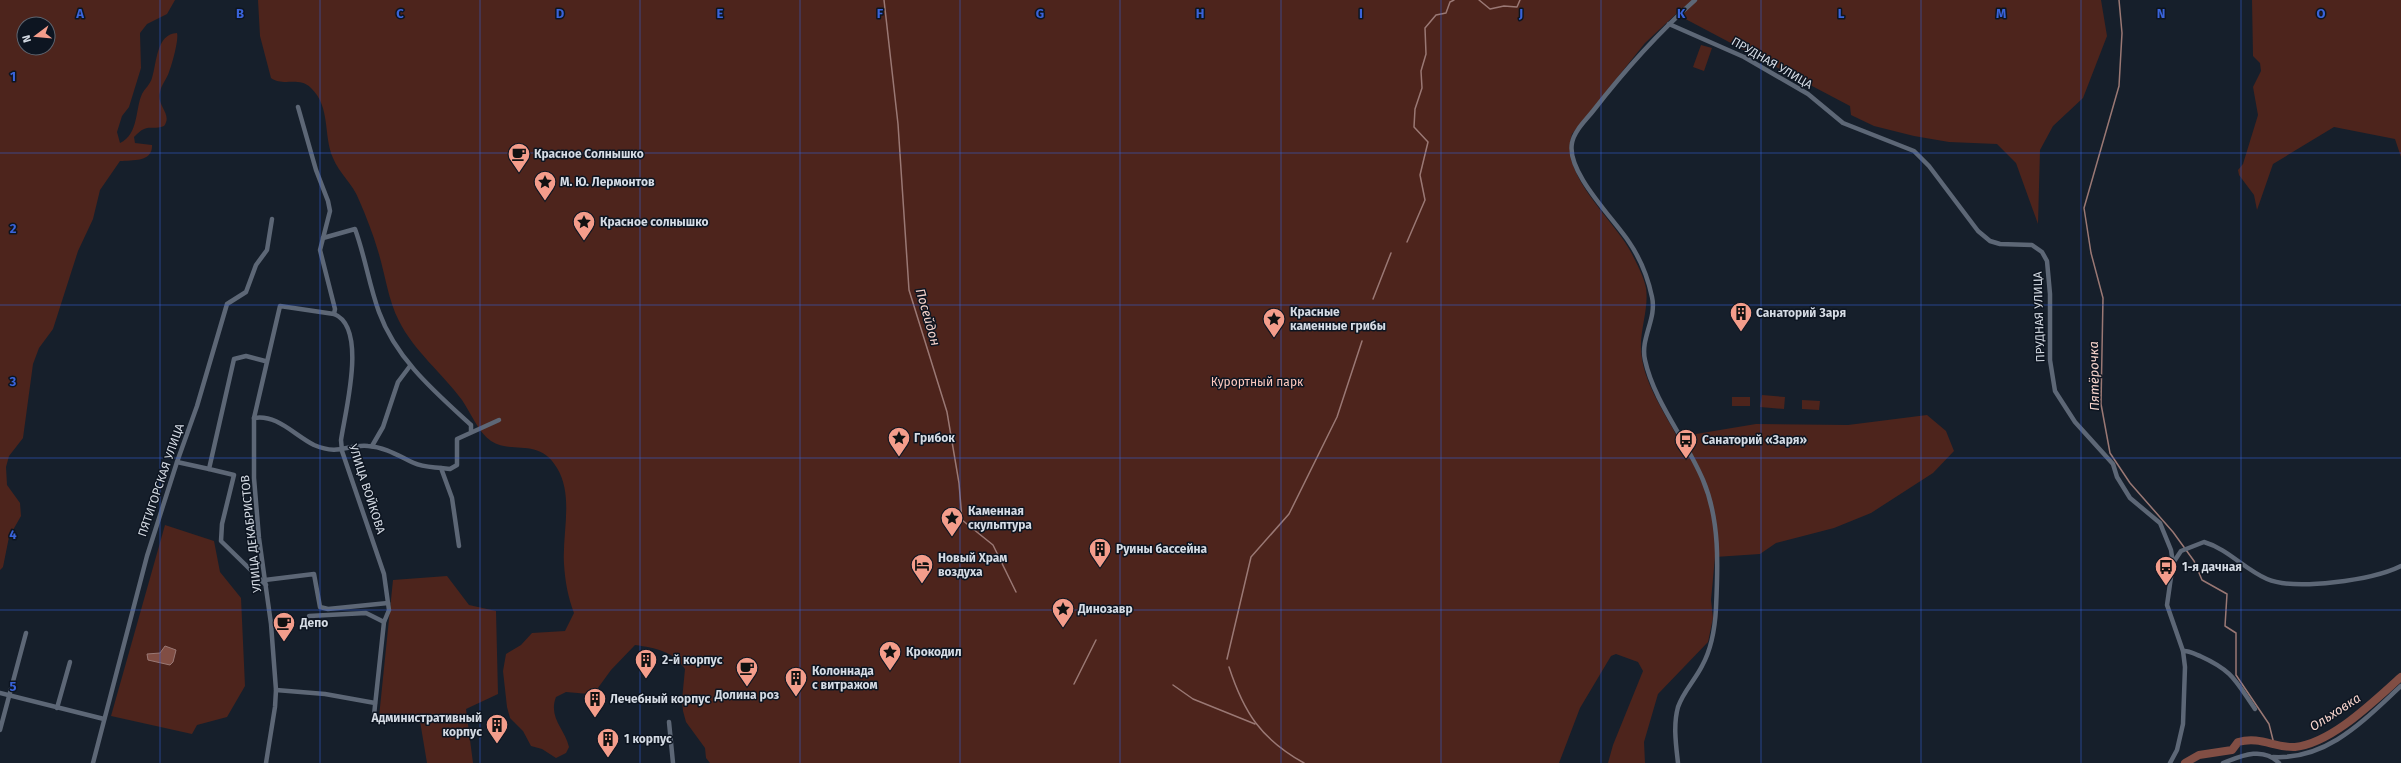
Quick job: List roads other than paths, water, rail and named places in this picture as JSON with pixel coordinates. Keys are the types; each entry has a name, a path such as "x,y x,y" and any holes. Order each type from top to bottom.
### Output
{"street":[{"path":"1678,763 1676,724 1678,707 1702,666 1712,642 1717,574 1714,521 1708,492 1703,479 1663,403 1645,361 1645,338 1653,312 1653,300 1650,287 1630,242 1603,210 1582,176 1571,148 1575,134 1641,52 1695,0"},
{"name":"ПРУДНАЯ УЛИЦА","path":"1669,24 1744,57 1808,94 1843,123 1914,151 1929,166 1978,231 1990,241 2000,244 2032,245 2042,252 2047,261 2050,294 2050,360 2055,391 2082,430 2112,464 2117,477 2130,498 2160,523 2166,535 2173,563 2168,605 2183,652 2185,667 2183,724 2177,750 2170,763"},
{"path":"298,107 316,170 328,201 330,211 320,250 335,308 334,314"},
{"name":"ПЯТИГОРСКАЯ УЛИЦА","path":"93,763 147,556 177,462 197,406 227,304 246,292 256,265 267,250 272,219"},
{"path":"323,238 355,229 379,313 394,342 410,366 471,425 471,431"},
{"name":"УЛИЦА ДЕКАБРИСТОВ","path":"266,763 276,690 271,624 259,538 254,478 254,418 265,361 280,306 334,314"},
{"name":"УЛИЦА ВОЙКОВА","path":"334,314 339,316 344,323 352,341 353,362 341,440 342,451 384,574 389,610 384,622"},
{"path":"209,469 234,359 246,356 265,361"},
{"path":"372,446 389,413 398,382 410,366"},
{"path":"254,418 261,417 271,419 314,444 342,451 372,446 397,453 415,464 441,468 454,468 456,465 457,439 471,431 498,420"},
{"path":"177,462 234,476 222,524 221,541 266,585"},
{"path":"441,468 452,498 459,546"},
{"path":"2173,563 2181,551 2190,545 2204,542 2218,546 2259,574 2284,583 2308,584 2373,576 2401,566"},
{"path":"265,580 314,574 320,607 328,609 388,603"},
{"path":"309,616 366,613 384,622 374,715"},
{"path":"0,730 26,633"},
{"path":"2183,652 2189,651 2221,666 2230,672 2255,708"},
{"path":"57,708 70,662"},
{"path":"2223,763 2255,754 2273,757 2301,755 2337,741 2350,732 2401,686"},
{"path":"276,690 325,694 375,703"},
{"path":"0,693 104,719"},
{"path":"669,722 673,763"},
{"path":"2273,757 2279,763"}],"waterway":[{"name":"Посейдон","path":"884,0 898,124 909,290 947,412 959,483 962,520 993,545 1016,592"},
{"path":"1407,242 1425,200 1420,175 1428,142 1414,127 1415,109 1422,88 1421,71 1426,54 1425,28 1436,15 1446,13 1450,2 1454,0"},
{"path":"1479,0 1490,9 1504,6 1517,7 1520,0"},
{"name":"Пятёрочка","path":"2119,0 2122,33 2119,86 2084,208 2091,253 2103,298 2101,404 2110,453 2130,483 2173,532 2194,561 2202,580 2227,594 2225,626 2236,633 2236,675 2269,724 2274,744"},
{"path":"1373,299 1391,253"},
{"path":"1227,659 1251,557 1289,514 1337,417 1362,341"},
{"path":"1074,684 1096,640"},
{"path":"1229,667 1241,698 1256,723 1276,744 1304,763"},
{"name":"Ольховка","path":"2185,763 2199,755 2232,750 2238,742 2254,740 2287,747 2309,744 2323,738 2352,720 2401,677"},
{"path":"1173,685 1193,699 1255,724"}],"place":[{"name":"Красное Солнышко","path":"519,174"},
{"name":"М. Ю. Лермонтов","path":"545,202"},
{"name":"Красное солнышко","path":"584,242"},
{"name":"Санаторий Заря","path":"1741,332"},
{"name":"Красные каменные грибы","path":"1274,338"},
{"name":"Грибок","path":"899,458"},
{"name":"Санаторий «Заря»","path":"1686,460"},
{"name":"Каменная скульптура","path":"952,538"},
{"name":"Руины бассейна","path":"1100,568"},
{"name":"Новый Храм воздуха","path":"922,584"},
{"name":"1-я дачная","path":"2166,586"},
{"name":"Динозавр","path":"1063,628"},
{"name":"Депо","path":"284,642"},
{"name":"Крокодил","path":"890,672"},
{"name":"2-й корпус","path":"646,680"},
{"name":"Долина роз","path":"747,688"},
{"name":"Колоннада с витражом","path":"796,698"},
{"name":"Лечебный корпус","path":"595,718"},
{"name":"Административный корпус","path":"497,744"},
{"name":"1 корпус","path":"608,758"}],"park label":[{"name":"Курортный парк","path":"1257,382"}]}
